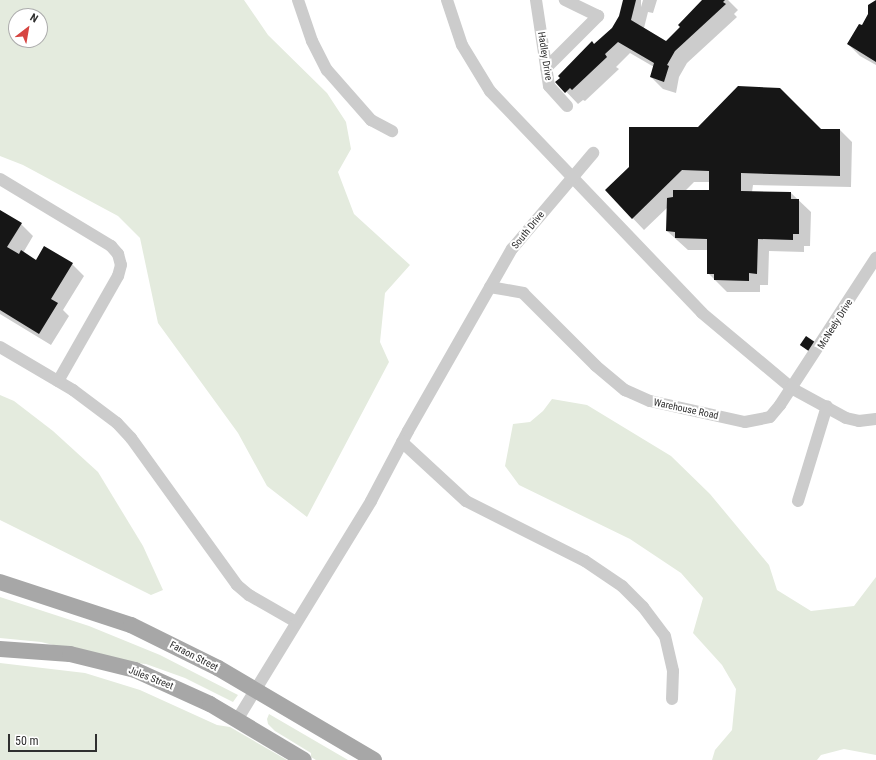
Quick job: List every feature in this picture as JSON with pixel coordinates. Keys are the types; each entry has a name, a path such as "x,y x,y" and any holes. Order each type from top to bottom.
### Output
{"main road":[{"name":"Faraon Street","path":"0,582 131,625 255,689 374,760"},
{"name":"Jules Street","path":"0,649 70,654 135,670 161,680 237,720"},
{"path":"237,720 304,760"}],"street":[{"path":"298,0 312,41 327,70 372,120 392,131"},
{"path":"447,0 462,45 490,91 702,313 793,389 827,406 846,418 859,421 876,419"},
{"name":"Hadley Drive","path":"536,0 549,86 567,106"},
{"path":"546,68 598,16 565,0"},
{"name":"South Drive","path":"255,689 371,501 402,442 512,249 592,153"},
{"path":"0,179 111,246 118,254 121,265 118,276 58,381"},
{"name":"McNeely Drive","path":"793,389 876,258"},
{"name":"Warehouse Road","path":"490,287 523,293 596,366 625,390 650,401 745,422 770,417 793,389"},
{"path":"0,347 58,381 96,406 131,438 237,584 249,595 296,622"},
{"path":"798,501 827,406"},
{"path":"402,442 466,501 585,561 622,586 643,607 664,636 673,671 672,699"},
{"path":"237,720 255,689"}],"shaded area":[{"path":"0,0 244,0 268,35 327,93 346,122 351,149 338,172 354,214 410,265 385,293 380,342 389,362 307,517 267,486 238,433 158,323 140,238 118,216 23,165 0,156"},
{"path":"0,395 14,401 53,431 98,472 143,546 163,590 151,595 0,520"},
{"path":"552,399 587,405 671,456 710,494 769,565 777,590 811,611 854,606 876,577 876,755 844,749 821,755 817,760 712,760 715,750 732,730 736,689 722,665 693,633 703,598 681,573 630,539 519,485 505,466 513,424 530,422 543,411"},
{"path":"0,597 89,626 160,655 238,695 233,702 185,678 146,664 124,662 41,642 0,638"},
{"path":"0,663 85,673 140,690 217,725 230,727 287,760 0,760"},
{"path":"269,714 348,760 316,760 311,757 311,753 275,731 268,724 267,719"}],"building":[{"path":"623,0 636,0 631,20 666,41 680,27 678,25 702,0 725,0 723,2 726,4 675,51 667,65 669,66 664,82 650,77 654,63 618,42 605,54 607,57 572,90 570,88 565,93 555,82 560,78 558,76 592,41 594,44 612,28 619,16"},
{"path":"876,0 876,62 847,44 859,24 862,25 868,14 868,5"},
{"path":"738,86 780,88 821,129 840,129 840,176 741,173 741,191 791,192 791,199 799,199 799,234 793,234 793,240 758,239 757,274 749,273 749,281 714,280 714,274 707,274 707,239 675,238 675,232 666,231 667,198 673,197 673,190 709,190 709,171 682,170 632,219 605,190 629,167 629,127 698,127"},
{"path":"0,210 22,223 7,247 19,254 21,250 36,260 44,246 73,263 51,299 58,303 39,334 0,310"},
{"path":"806,336 815,342 809,351 800,345"}]}
